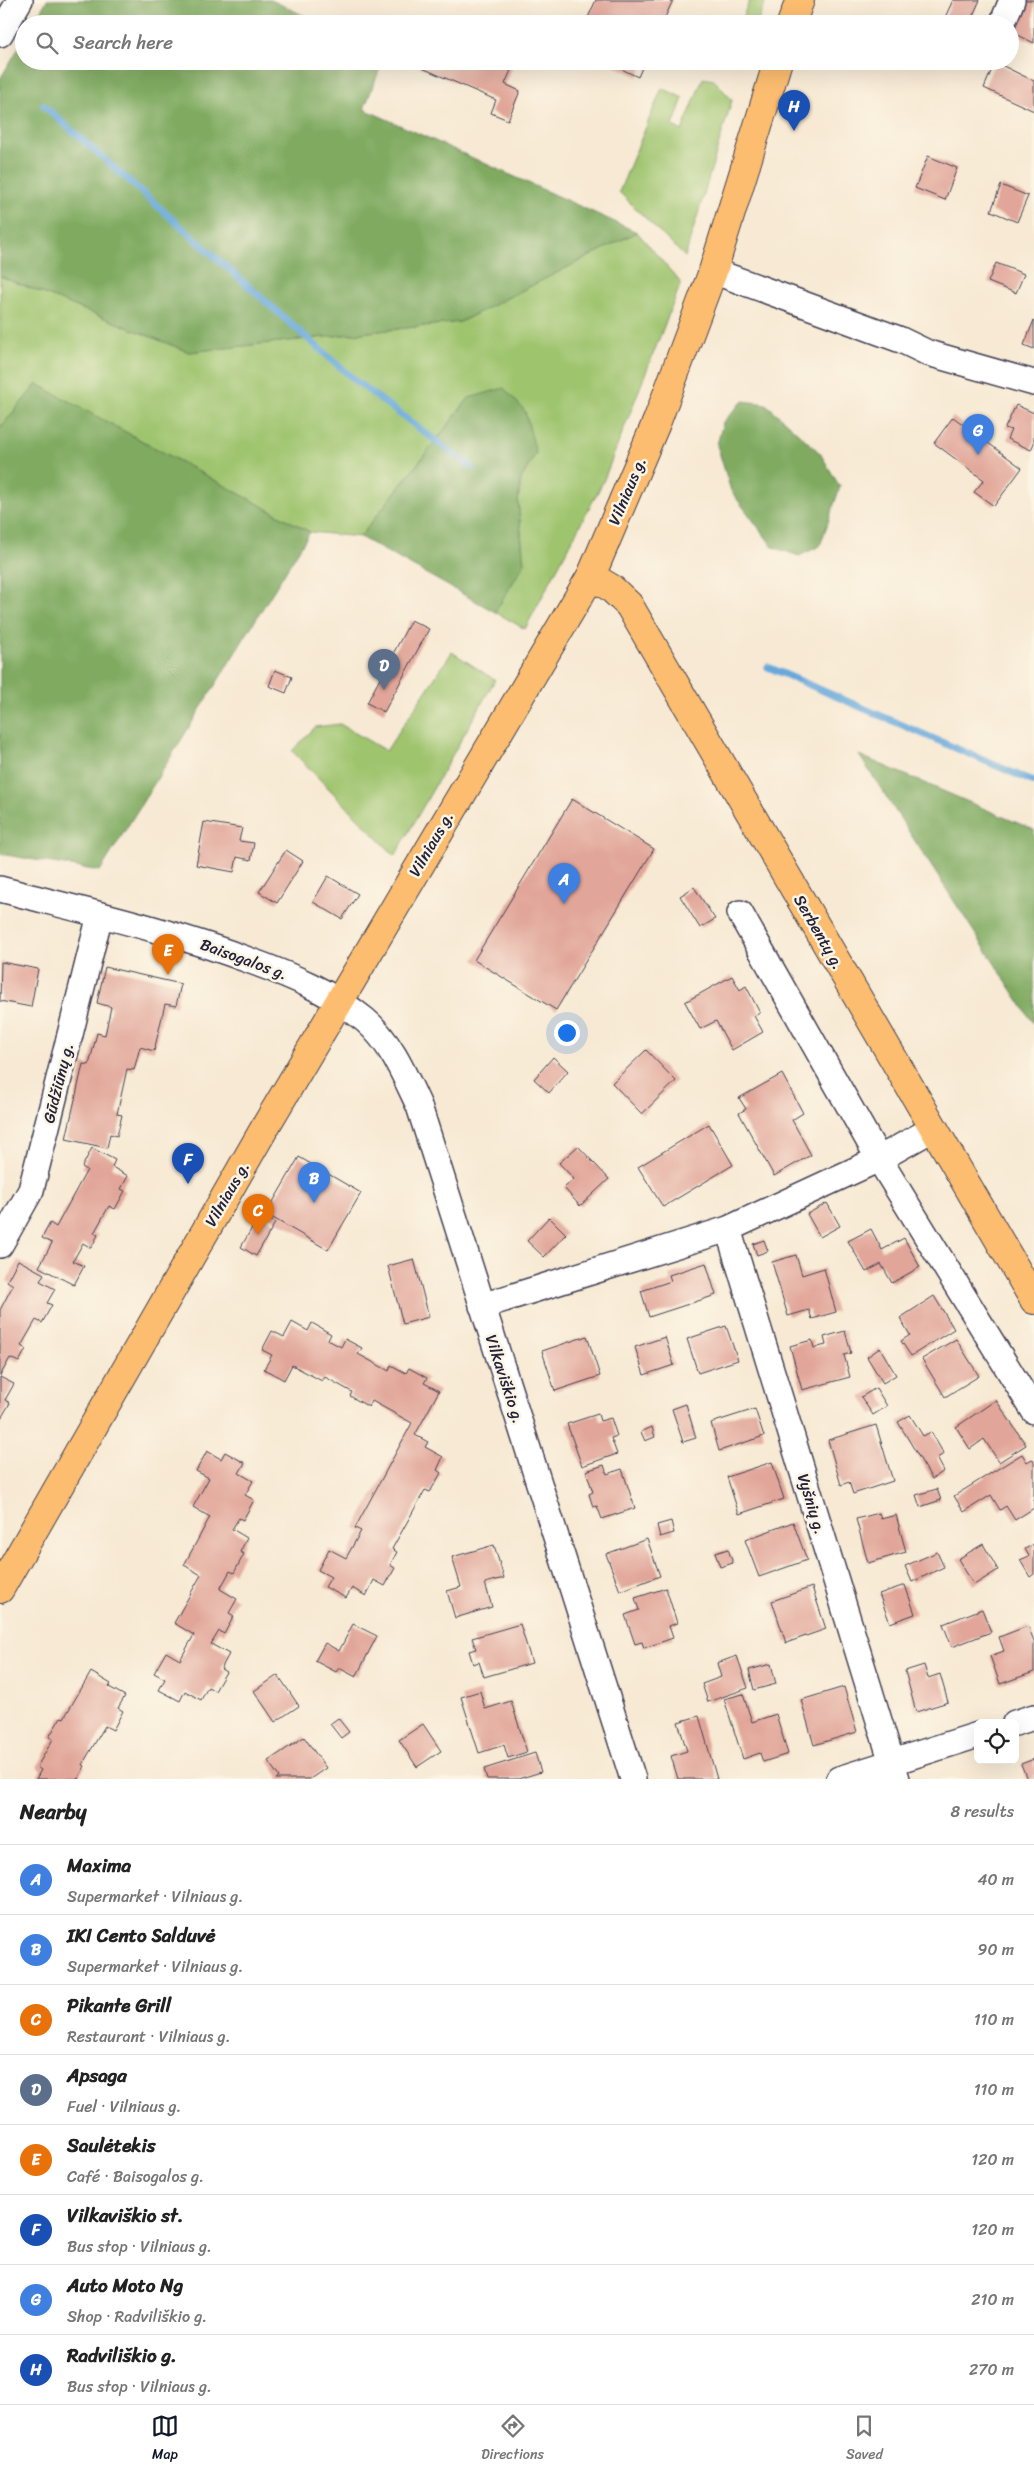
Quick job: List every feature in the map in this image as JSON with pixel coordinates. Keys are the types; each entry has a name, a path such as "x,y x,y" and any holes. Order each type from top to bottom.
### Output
{"main road":[{"path":"794,15 800,0"},
{"name":"Vilniaus g.","path":"0,1589 268,1122 591,576 657,421 713,271 775,70"},
{"name":"Serbentų g.","path":"591,576 611,588 629,605 1034,1300"}],"street":[{"path":"0,34 20,0"},
{"path":"1006,15 1012,0"},
{"path":"713,271 901,340 928,353 1034,383"},
{"name":"Baisogalos g.","path":"0,889 206,944 308,982 339,1002"},
{"path":"740,913 879,1159 1034,1411"},
{"name":"Gūdžiūnų g.","path":"0,1245 31,1190 100,915"},
{"name":"Vilkaviškio g.","path":"339,1002 366,1021 387,1045 421,1110 634,1779"},
{"path":"482,1306 728,1229 879,1159 934,1128"},
{"name":"Vyšnių g.","path":"728,1229 894,1771"},
{"path":"1019,1722 1034,1717"},
{"path":"838,1779 894,1771 974,1737"}],"green space":[{"path":"47,0 271,0 303,15 38,15"},
{"path":"750,0 766,0 760,15 743,15"},
{"path":"15,54 15,70 379,70 364,109 637,232 460,322 189,352 0,276 0,79"},
{"path":"703,78 714,80 732,100 685,257 619,192 662,88 683,98 673,126 682,131"},
{"path":"637,232 681,283 603,482 525,629 495,612 524,564 518,501 521,479 536,453 469,398 360,537 310,532 37,384 0,428 0,276 189,352 460,322"},
{"path":"37,384 310,532 100,871 0,854 0,428"},
{"path":"504,388 525,411 536,453 521,479 518,501 524,564 495,612 360,537 469,398"},
{"path":"743,401 766,404 820,453 840,487 820,546 799,556 773,547 731,491 717,445 723,422"},
{"path":"452,652 495,680 395,856 292,751 315,727 340,724 386,751"},
{"path":"859,755 1034,830 1034,1024"}],"building":[{"path":"596,0 673,0 666,15 589,15"},
{"path":"953,0 980,0 973,15 946,15"},
{"path":"1025,0 1034,0 1034,43 1019,36 1018,15"},
{"path":"427,70 511,70 505,84 520,91 508,120 491,113 496,100"},
{"path":"624,70 641,70 638,77"},
{"path":"992,70 1011,70 1034,81 1034,111 984,88"},
{"path":"928,156 957,168 945,200 915,188"},
{"path":"1001,185 1028,196 1017,222 991,211"},
{"path":"996,263 1024,274 1016,293 988,282"},
{"path":"1034,320 1034,349 1024,345"},
{"path":"1016,405 1034,413 1034,443 1031,450 1007,439 1011,430 1005,428"},
{"path":"953,417 1022,468 994,506 974,492 984,480 934,443"},
{"path":"411,620 429,629 384,712 367,703"},
{"path":"275,670 292,677 286,693 269,686"},
{"path":"572,799 654,849 556,1010 474,960"},
{"path":"204,822 242,828 239,841 254,843 251,860 237,857 234,872 196,865"},
{"path":"286,850 303,861 277,903 259,892"},
{"path":"328,876 358,894 342,919 313,902"},
{"path":"694,887 715,919 700,928 680,896"},
{"path":"1,962 38,969 31,1007 0,1001"},
{"path":"105,967 181,984 176,1006 165,1004 154,1051 140,1047 134,1070 127,1069 117,1114 122,1115 117,1136 110,1134 107,1148 66,1139 83,1064 89,1065 97,1033 105,1035 111,1007 97,1003"},
{"path":"732,976 740,990 746,986 760,1013 754,1016 763,1032 732,1050 716,1021 700,1029 685,1002"},
{"path":"646,1050 676,1081 642,1114 612,1083"},
{"path":"553,1057 568,1071 549,1093 534,1079"},
{"path":"782,1074 803,1113 792,1120 811,1155 774,1176 739,1113 746,1109 739,1098"},
{"path":"709,1124 733,1165 663,1207 638,1167"},
{"path":"578,1146 609,1179 580,1206 564,1188 574,1179 559,1163"},
{"path":"92,1148 115,1160 112,1167 128,1176 121,1189 125,1191 115,1209 109,1206 94,1233 98,1235 91,1248 83,1243 73,1261 84,1266 74,1285 39,1267 52,1243 42,1238 50,1223 56,1227 87,1170 82,1167"},
{"path":"299,1157 361,1193 328,1250 266,1214"},
{"path":"827,1203 840,1226 820,1237 807,1214"},
{"path":"260,1214 275,1223 256,1256 241,1247"},
{"path":"549,1217 566,1234 544,1257 527,1241"},
{"path":"871,1229 882,1250 904,1238 920,1267 892,1283 881,1264 866,1272 848,1241"},
{"path":"764,1240 768,1251 757,1255 753,1244"},
{"path":"796,1255 802,1275 824,1268 836,1312 812,1319 809,1310 788,1316 772,1262"},
{"path":"414,1259 429,1317 403,1324 388,1266"},
{"path":"18,1260 44,1274 40,1281 55,1289 47,1303 52,1305 42,1323 36,1320 21,1346 26,1349 19,1362 10,1358 0,1376 0,1310 13,1285 7,1281"},
{"path":"706,1263 716,1295 649,1317 641,1291 671,1281 669,1275"},
{"path":"934,1296 954,1329 911,1356 901,1341 910,1335 900,1318"},
{"path":"292,1322 308,1331 312,1323 331,1334 328,1340 341,1347 345,1339 362,1348 358,1354 389,1371 391,1365 406,1373 409,1368 427,1378 424,1383 439,1391 415,1435 428,1442 425,1447 443,1457 437,1470 441,1473 430,1492 425,1490 392,1549 397,1552 390,1565 395,1568 385,1586 374,1580 366,1596 352,1588 346,1598 325,1587 331,1577 318,1570 329,1549 346,1558 361,1531 355,1528 412,1423 372,1401 369,1407 350,1396 352,1392 325,1377 322,1381 292,1365 284,1380 264,1369 272,1355 262,1350 272,1331 284,1337"},
{"path":"726,1326 738,1360 698,1373 687,1339"},
{"path":"845,1331 851,1353 844,1355 850,1377 802,1390 790,1346 812,1340 814,1348 826,1345 824,1337"},
{"path":"587,1336 600,1376 555,1391 542,1351"},
{"path":"665,1337 674,1365 644,1375 635,1347"},
{"path":"956,1339 979,1376 945,1397 922,1359"},
{"path":"880,1348 896,1375 883,1383 867,1357"},
{"path":"0,1377 14,1384 5,1400 10,1403 0,1420"},
{"path":"876,1388 887,1406 873,1415 861,1397"},
{"path":"996,1400 1026,1445 999,1462 984,1439 970,1449 956,1427"},
{"path":"686,1404 696,1438 683,1442 672,1409"},
{"path":"755,1409 764,1436 719,1451 711,1423"},
{"path":"598,1414 600,1421 611,1418 617,1436 611,1438 617,1454 582,1466 567,1424"},
{"path":"910,1415 923,1436 931,1432 944,1454 937,1458 944,1471 932,1479 898,1422"},
{"path":"876,1425 893,1481 853,1494 849,1482 841,1485 828,1440"},
{"path":"652,1427 655,1437 645,1441 641,1432"},
{"path":"207,1451 221,1459 225,1452 245,1463 239,1473 253,1481 245,1495 254,1500 243,1520 239,1518 232,1529 247,1538 240,1552 244,1554 234,1573 230,1571 220,1589 237,1599 229,1613 234,1616 224,1634 219,1631 211,1644 229,1654 221,1669 226,1672 215,1691 208,1687 201,1700 185,1691 180,1701 159,1690 165,1679 154,1673 166,1652 180,1660 194,1635 174,1623 201,1575 184,1565 210,1517 193,1507 209,1478 196,1471"},
{"path":"1022,1454 1027,1462 1032,1459 1034,1462 1034,1508 1015,1520 1006,1506 1000,1510 991,1495 964,1512 954,1496"},
{"path":"772,1462 784,1499 739,1514 727,1477"},
{"path":"604,1465 607,1474 622,1469 635,1508 602,1519 597,1506 593,1507 589,1494 593,1492 586,1471"},
{"path":"937,1489 941,1500 920,1507 916,1495"},
{"path":"879,1513 881,1519 896,1515 906,1552 868,1563 856,1519"},
{"path":"671,1521 674,1533 660,1537 657,1525"},
{"path":"793,1522 807,1560 759,1577 745,1540"},
{"path":"647,1539 660,1576 620,1591 606,1554"},
{"path":"983,1544 998,1570 974,1585 958,1559"},
{"path":"1034,1544 1034,1574 1030,1577 1020,1560 1029,1556 1025,1549"},
{"path":"494,1545 504,1578 485,1583 492,1607 455,1618 447,1591 461,1587 452,1557"},
{"path":"728,1549 733,1563 720,1567 715,1553"},
{"path":"937,1552 944,1567 912,1582 905,1566"},
{"path":"905,1585 915,1614 890,1623 879,1594"},
{"path":"812,1587 826,1629 786,1643 772,1601"},
{"path":"666,1588 677,1623 669,1626 673,1638 644,1648 642,1642 635,1644 625,1615 639,1610 635,1598"},
{"path":"982,1609 991,1632 952,1647 943,1624"},
{"path":"353,1624 377,1636 356,1677 339,1668 336,1672 315,1661 325,1643 339,1651"},
{"path":"520,1624 532,1663 484,1677 479,1662 473,1664 469,1651 476,1649 472,1638"},
{"path":"1028,1626 1034,1641 1034,1672 1000,1684 990,1656 1004,1651 999,1637"},
{"path":"737,1656 748,1688 708,1702 702,1684 721,1677 717,1663"},
{"path":"771,1664 776,1684 754,1690 749,1670"},
{"path":"924,1665 928,1678 940,1674 948,1702 916,1712 905,1671"},
{"path":"91,1672 111,1684 109,1687 125,1696 118,1708 123,1711 113,1730 105,1726 82,1765 85,1766 78,1779 36,1779 41,1770 37,1767 53,1739 49,1737 61,1717 64,1718"},
{"path":"278,1675 299,1706 275,1722 254,1691"},
{"path":"844,1687 857,1732 814,1745 801,1700"},
{"path":"480,1691 485,1709 511,1701 527,1752 508,1758 504,1745 479,1753 461,1697"},
{"path":"743,1694 752,1722 776,1714 788,1754 763,1762 760,1753 743,1759 724,1699"},
{"path":"699,1716 717,1779 678,1779 671,1756 687,1751 678,1722"},
{"path":"338,1718 349,1732 341,1738 330,1724"},
{"path":"423,1724 441,1751 417,1767 399,1740"},
{"path":"304,1737 326,1768 310,1779 276,1779 279,1777 268,1761"},
{"path":"535,1753 541,1772 518,1779 487,1779 484,1769"},
{"path":"1034,1759 1034,1779 1027,1779 1021,1764"}],"waterway":[{"path":"43,105 357,382 471,467"},
{"path":"768,667 1034,782"}],"place":[{"name":"Radviliškio g.","path":"794,131"},
{"name":"Auto Moto Ng","path":"978,455"},
{"name":"Apsaga","path":"384,690"},
{"name":"Maxima","path":"564,904"},
{"name":"Saulėtekis","path":"168,975"},
{"name":"Vilkaviškio st.","path":"188,1184"},
{"name":"IKI Cento Salduvė","path":"314,1203"},
{"name":"Pikante Grill","path":"258,1235"}]}
